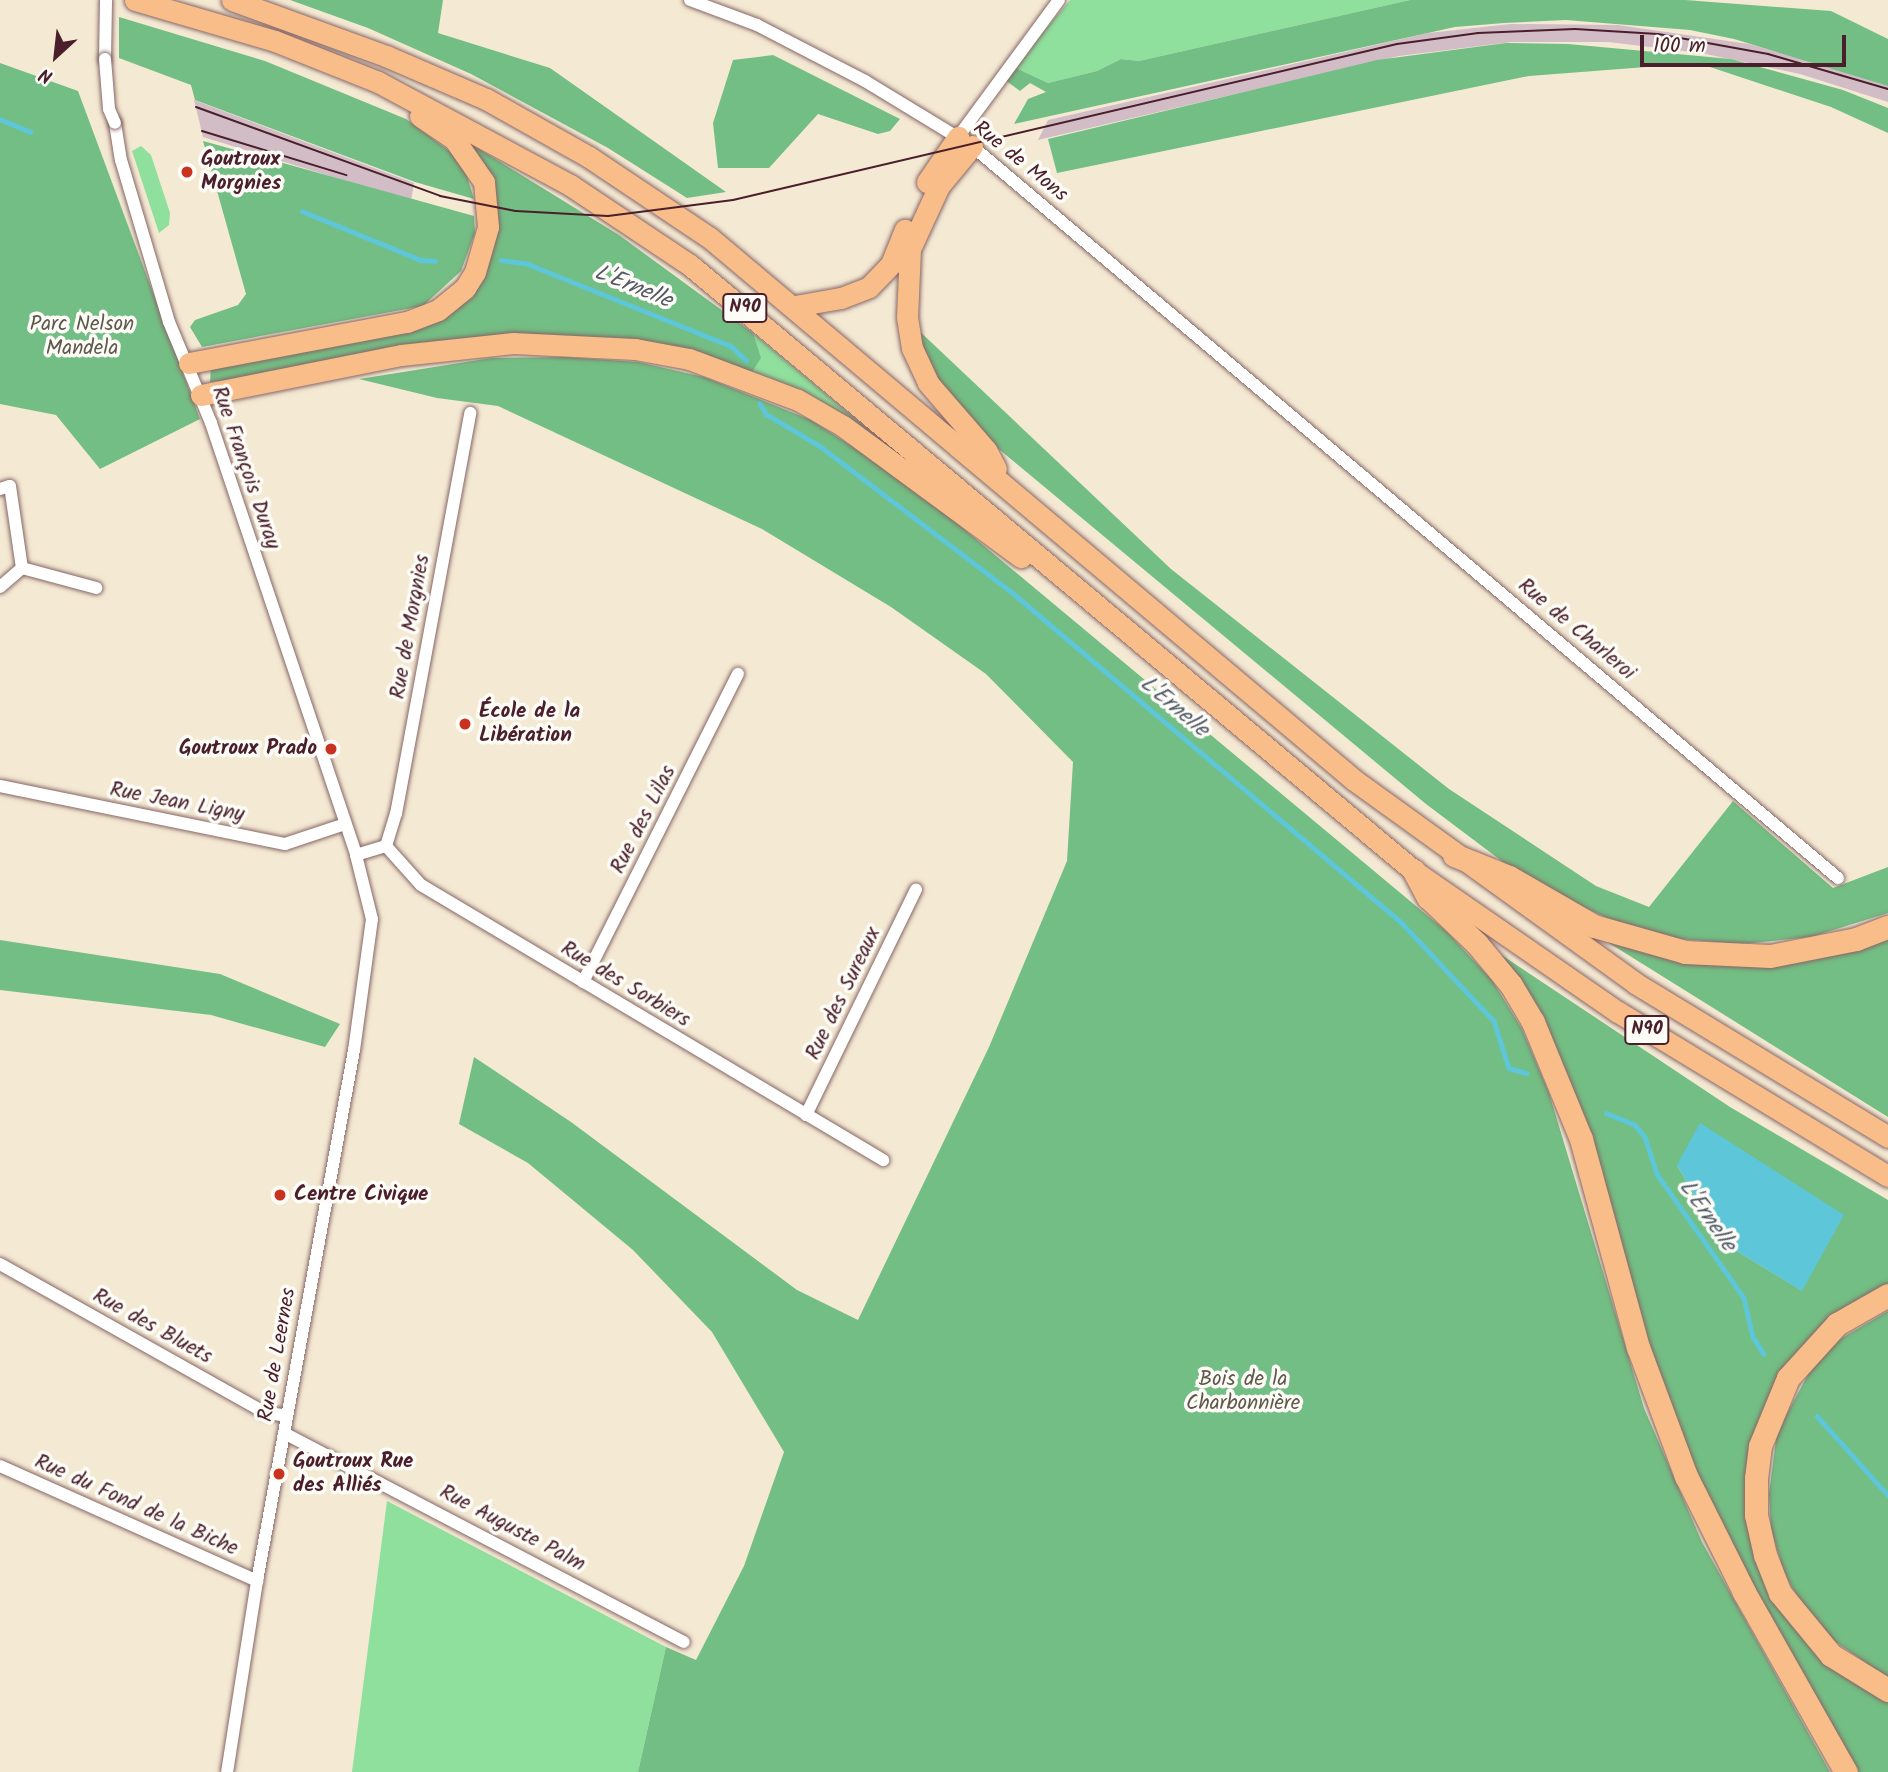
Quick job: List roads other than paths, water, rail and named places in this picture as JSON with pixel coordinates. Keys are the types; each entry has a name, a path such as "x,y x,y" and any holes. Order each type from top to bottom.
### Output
{"highway":[{"name":"N90","path":"135,0 275,41 378,82 570,185 690,265 986,509 1073,589 1414,871 1629,1020 1888,1177"},
{"name":"N90","path":"232,0 386,56 486,99 600,164 710,239 795,306 1283,722 1454,855 1635,983 1888,1136"},
{"path":"188,363 407,322 438,310 465,288 475,272 488,227 484,182 454,139 407,109 378,82"},
{"path":"795,306 841,298 869,287 891,264 912,208 965,142"},
{"path":"965,142 939,186 910,249 906,317 912,348 928,383 986,450 1003,483"},
{"path":"201,396 401,355 513,343 635,349 689,359 798,400 843,426 1037,570 1073,589"},
{"path":"1454,855 1509,877 1594,926 1685,951 1770,956 1856,939 1888,927"},
{"path":"1414,871 1428,897 1478,944 1533,1022 1581,1139 1639,1347 1681,1464 1716,1538 1846,1772"},
{"path":"1888,1295 1837,1324 1788,1378 1760,1446 1755,1478 1756,1515 1765,1555 1780,1593 1831,1655 1860,1677 1888,1690"}],"street":[{"name":"Rue François Duray","path":"106,0 104,65 109,109 115,123 121,160 169,322 201,396 356,855 368,895 370,944"},
{"name":"Rue de Mons","path":"690,0 757,25 864,81 965,142 1287,414"},
{"path":"965,142 1059,0"},
{"name":"Rue de Morgnies","path":"386,846 396,814 470,413"},
{"name":"Rue de Charleroi","path":"1287,414 1838,878"},
{"path":"0,489 10,486 22,568"},
{"path":"0,587 22,568"},
{"path":"22,568 96,587"},
{"name":"Rue des Lilas","path":"583,982 738,674"},
{"name":"Rue Jean Ligny","path":"0,786 285,844 345,824"},
{"path":"356,855 386,846"},
{"name":"Rue des Sorbiers","path":"386,846 421,886 883,1160"},
{"name":"Rue des Sureaux","path":"806,1115 916,889"},
{"name":"Rue de Leernes","path":"227,1772 257,1581 370,944"},
{"name":"Rue des Bluets","path":"0,1264 264,1412 287,1416"},
{"name":"Rue Auguste Palm","path":"284,1433 684,1642"},
{"name":"Rue du Fond de la Biche","path":"0,1465 257,1581"}],"water":[{"path":"1700,1123 1844,1215 1802,1291 1722,1242 1677,1165"}],"waterway":[{"name":"L'Ernelle","path":"0,119 30,132"},
{"name":"L'Ernelle","path":"302,211 421,260 435,261"},
{"name":"L'Ernelle","path":"501,260 528,264 731,346 746,360"},
{"name":"L'Ernelle","path":"760,403 766,414 820,446 1008,589 1401,922 1494,1021 1509,1068 1526,1073"},
{"name":"L'Ernelle","path":"1606,1113 1635,1125 1645,1137 1657,1174 1744,1298 1753,1337 1764,1354"},
{"name":"L'Ernelle","path":"1817,1416 1888,1495"}],"tram line":[{"path":"196,107 440,196 516,211 608,216 733,200 1397,44 1478,33 1575,29 1658,34 1768,54 1888,89"},
{"path":"202,131 346,175"}],"place":[{"name":"Goutroux Morgnies","path":"187,172"},
{"name":"École de la Libération","path":"465,724"},
{"name":"Goutroux Prado","path":"331,749"},
{"name":"Centre Civique","path":"280,1195"},
{"name":"Goutroux Rue des Alliés","path":"279,1474"}],"park label":[{"name":"Parc Nelson Mandela","path":"82,337"},
{"name":"Bois de la Charbonnière","path":"1243,1392"}]}
